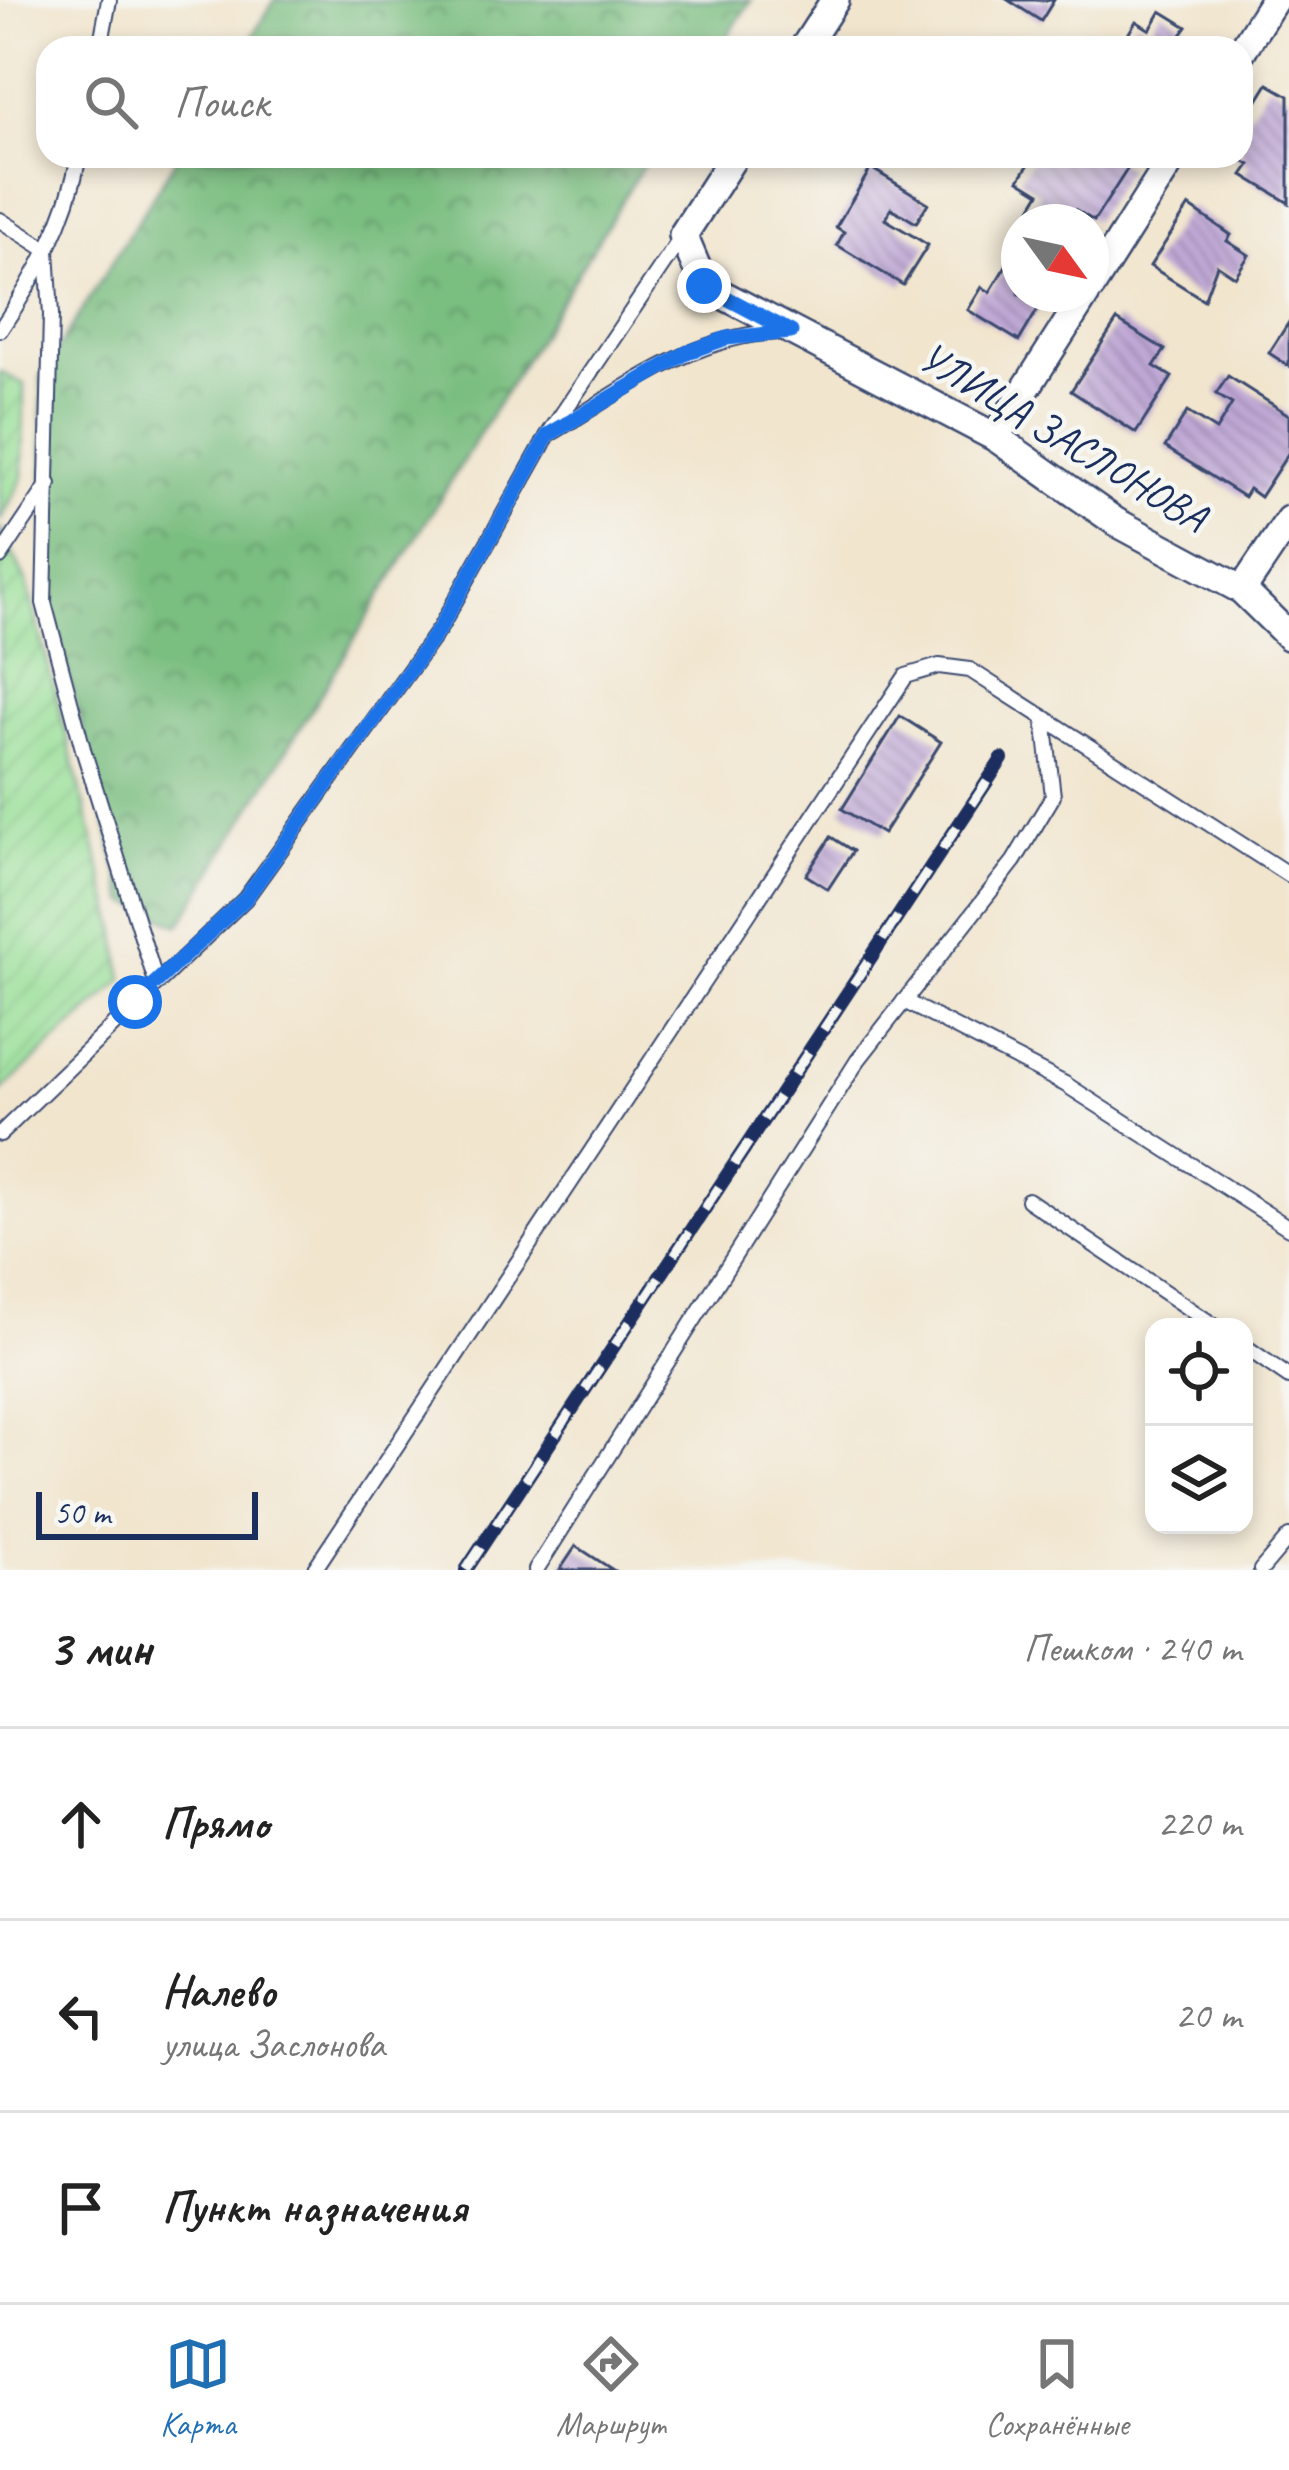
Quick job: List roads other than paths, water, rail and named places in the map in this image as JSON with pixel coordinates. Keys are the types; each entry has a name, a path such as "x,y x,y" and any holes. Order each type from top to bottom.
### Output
{"street":[{"path":"812,36 835,0"},
{"path":"1251,36 1274,0"},
{"path":"683,235 726,168"},
{"path":"1109,258 1166,168"},
{"name":"УЛИЦА ЗАСЛОНОВА","path":"683,235 704,286 995,436 1116,522 1242,590 1289,636"},
{"path":"995,436 1075,312"},
{"path":"1242,590 1289,520"}],"lane":[{"path":"99,0 105,20"},
{"path":"102,36 109,0"},
{"path":"0,331 46,250 72,194 77,168"},
{"path":"0,220 46,250"},
{"path":"0,1135 245,899 440,628 548,435 683,235"},
{"path":"46,250 49,484 44,603 82,749 156,982"},
{"path":"548,435 688,352 727,338 791,332"},
{"path":"0,557 49,484"},
{"path":"314,1570 906,676 939,666 970,670 1289,875"},
{"path":"536,1570 845,1080 1014,861 1053,796 1044,718"},
{"path":"904,1001 1065,1084 1289,1228"},
{"path":"1028,1200 1203,1318"},
{"path":"1253,1352 1289,1377"},
{"path":"1261,1570 1289,1537"}],"railway":[{"path":"466,1570 1002,759"}]}
